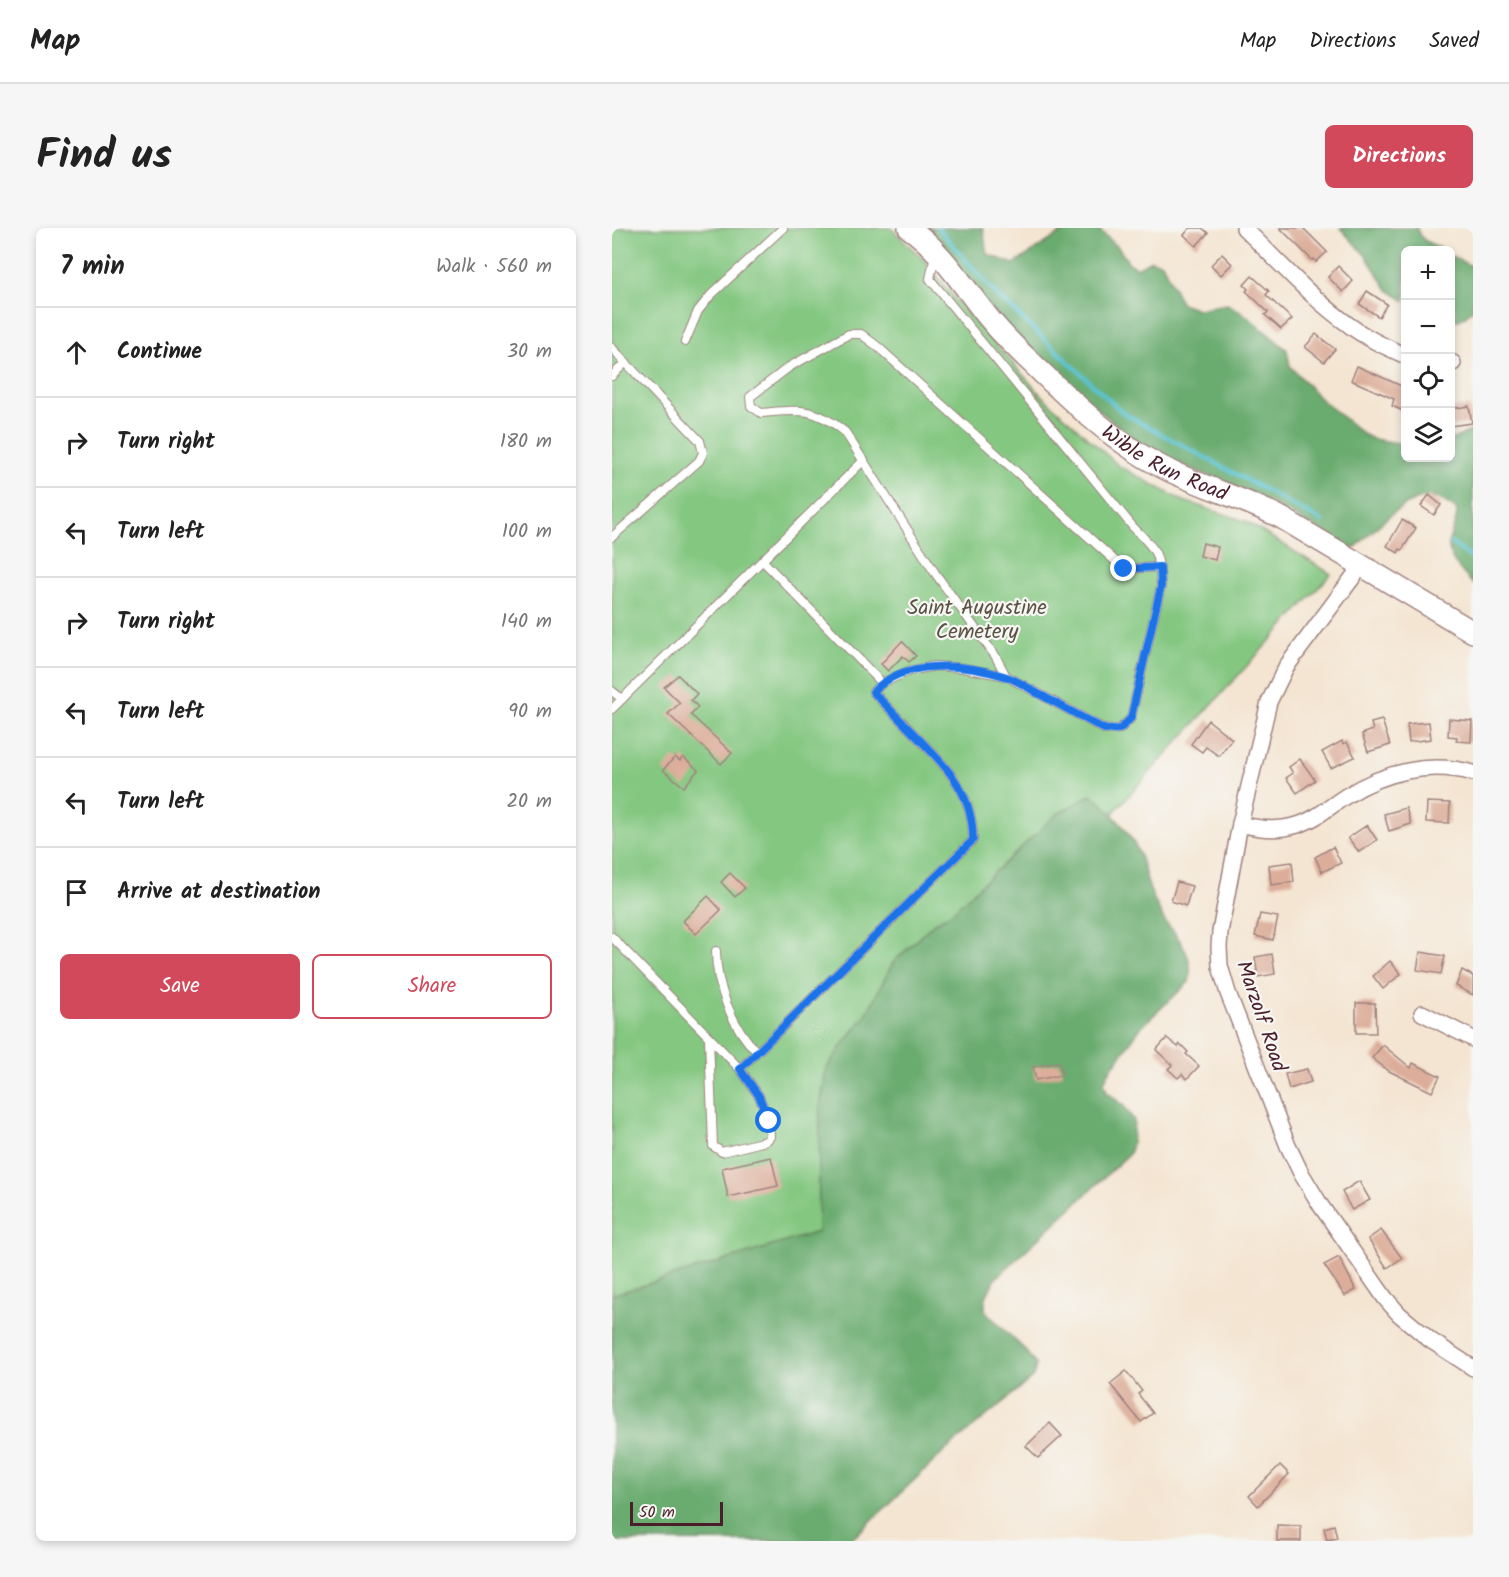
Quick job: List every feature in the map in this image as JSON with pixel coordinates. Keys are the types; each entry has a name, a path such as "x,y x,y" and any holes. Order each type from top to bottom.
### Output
{"street":[{"name":"Wible Run Road","path":"909,228 936,251 1007,339 1096,422 1124,443 1169,470 1253,503 1362,564 1473,632"},
{"path":"1244,228 1317,299 1347,324 1382,346 1401,354"},
{"name":"Marzolf Road","path":"1362,564 1286,667 1269,702 1240,824 1220,932 1220,966 1228,993 1288,1146 1321,1206 1385,1298 1408,1324 1473,1368"},
{"path":"1240,824 1274,829 1297,825 1311,820 1361,787 1403,771 1443,767 1473,773"},
{"path":"1422,1012 1473,1039"}],"lane":[{"path":"685,342 698,311 711,295 783,228"},
{"path":"740,1069 973,840 973,822 960,786 949,769 873,692 882,683 909,671 935,666 963,668 1006,676 1106,730 1120,729 1131,718 1161,586 1160,567 1154,548 1133,527 930,279 936,251"},
{"path":"1006,676 996,657 935,573 845,432 830,419 810,411 761,413 751,405 750,397 789,367 834,341 849,334 861,334 1124,569 1160,567"},
{"path":"612,348 700,441 703,453 699,461 612,537"},
{"path":"612,376 626,362"},
{"path":"612,709 864,460"},
{"path":"763,561 882,683"},
{"path":"612,691 622,699"},
{"path":"612,937 740,1069 759,1096 769,1121 770,1137 766,1141 722,1152 713,1146 709,1038"},
{"path":"716,951 716,968 728,1005 748,1043 757,1052"}],"green space":[{"name":"Saint Augustine Cemetery","path":"612,228 891,228 923,259 962,307 1043,397 1119,466 1181,500 1245,521 1331,574 1111,815 1098,800 951,913 933,924 893,963 866,1015 840,1048 824,1079 820,1108 819,1232 612,1295"},
{"path":"922,228 983,228 987,254 1014,264 1064,231 1073,228 1097,228 1118,247 1128,262 1137,268 1151,260 1162,263 1181,303 1198,309 1227,304 1242,312 1287,350 1290,366 1322,400 1363,434 1373,439 1401,443 1401,462 1455,462 1455,438 1473,430 1473,584 1457,565 1449,549 1457,510 1447,503 1436,498 1425,497 1414,501 1391,514 1354,549 1256,495 1151,452 1017,340"},
{"path":"1340,228 1417,228 1424,239 1436,246 1401,246 1401,298 1388,290 1366,256"},
{"path":"1455,258 1473,265 1473,309 1455,320"},
{"path":"1090,795 1111,812 1138,851 1150,891 1163,919 1186,952 1190,963 1190,975 1189,982 1142,1026 1104,1082 1107,1092 1123,1105 1134,1120 1129,1154 995,1279 985,1299 985,1311 1024,1349 1036,1365 1033,1377 945,1451 850,1541 612,1541 612,1295 818,1232 820,1108 826,1070 866,1015 893,963 933,924 951,913 1057,814"}],"building":[{"path":"1190,228 1202,228 1208,233 1196,246 1184,235"},
{"path":"1280,228 1303,228 1327,252 1316,262 1312,260"},
{"path":"1222,254 1232,264 1221,275 1211,265"},
{"path":"1338,266 1353,281 1343,292 1328,277"},
{"path":"1252,276 1269,291 1266,295 1292,319 1281,329 1265,315 1268,312 1246,291 1248,289 1244,285"},
{"path":"1367,291 1387,304 1379,317 1359,304"},
{"path":"1316,334 1335,349 1324,362 1305,347"},
{"path":"1357,366 1401,386 1401,410 1392,406 1394,399 1351,380"},
{"path":"1469,406 1472,423 1455,425 1455,408"},
{"path":"1429,495 1441,505 1434,515 1421,506"},
{"path":"1402,520 1416,528 1398,553 1387,546"},
{"path":"1203,543 1218,547 1215,560 1200,556"},
{"path":"902,641 916,656 909,662 903,656 888,671 881,664"},
{"path":"678,675 697,694 691,700 698,707 691,715 732,753 721,764 668,714 680,703 664,687"},
{"path":"1449,719 1472,721 1471,742 1456,741 1457,737 1448,736"},
{"path":"1208,720 1232,739 1219,756 1206,747 1202,752 1191,744"},
{"path":"1382,720 1390,745 1368,752 1362,734 1373,730 1371,723"},
{"path":"1429,722 1431,739 1409,742 1407,724"},
{"path":"1342,741 1343,744 1347,742 1355,757 1331,768 1322,752"},
{"path":"675,757 680,761 683,757 698,770 684,787 663,770"},
{"path":"1300,759 1315,780 1297,793 1286,778 1293,773 1289,767"},
{"path":"1427,802 1450,803 1449,823 1426,822"},
{"path":"1406,808 1411,824 1389,831 1384,814"},
{"path":"1367,825 1377,840 1359,852 1348,838"},
{"path":"1333,847 1341,863 1322,872 1315,857"},
{"path":"1292,862 1294,882 1271,885 1269,865"},
{"path":"730,873 745,888 735,897 721,882"},
{"path":"1177,882 1192,886 1186,906 1171,901"},
{"path":"708,896 721,910 696,934 683,921"},
{"path":"1260,914 1278,917 1273,940 1255,936"},
{"path":"1420,952 1445,956 1441,974 1417,970"},
{"path":"1272,954 1275,974 1258,977 1255,957"},
{"path":"1390,961 1401,974 1383,989 1373,976"},
{"path":"1462,970 1473,976 1473,995 1456,986"},
{"path":"1356,1003 1375,1003 1376,1033 1356,1033"},
{"path":"1167,1038 1178,1047 1180,1044 1188,1052 1186,1054 1199,1066 1187,1079 1182,1074 1178,1078 1168,1069 1172,1065 1156,1050"},
{"path":"1383,1045 1411,1068 1413,1063 1440,1076 1432,1092 1389,1071 1372,1058"},
{"path":"1059,1062 1062,1075 1036,1080 1033,1067"},
{"path":"1307,1069 1311,1082 1289,1089 1285,1074"},
{"path":"771,1157 778,1186 728,1197 722,1168"},
{"path":"1359,1181 1370,1200 1352,1210 1342,1192"},
{"path":"1381,1230 1402,1258 1387,1268 1368,1239"},
{"path":"1339,1257 1356,1290 1345,1296 1324,1265"},
{"path":"1126,1371 1142,1391 1138,1394 1153,1413 1141,1422 1110,1384"},
{"path":"1050,1423 1062,1436 1038,1458 1026,1446"},
{"path":"1280,1465 1289,1474 1258,1506 1249,1496"},
{"path":"1277,1525 1301,1526 1301,1541 1277,1541"},
{"path":"1334,1525 1337,1538 1327,1540 1324,1528"}],"waterway":[{"path":"938,228 995,293 1123,413 1322,521"},
{"path":"1451,543 1473,559"}],"route":[{"path":"769,1121 759,1096 740,1069 973,840 973,822 968,803 949,769 873,692 882,683 909,671 935,666 963,668 1006,676 1106,730 1120,729 1131,718 1161,586 1160,567 1124,569"}]}
